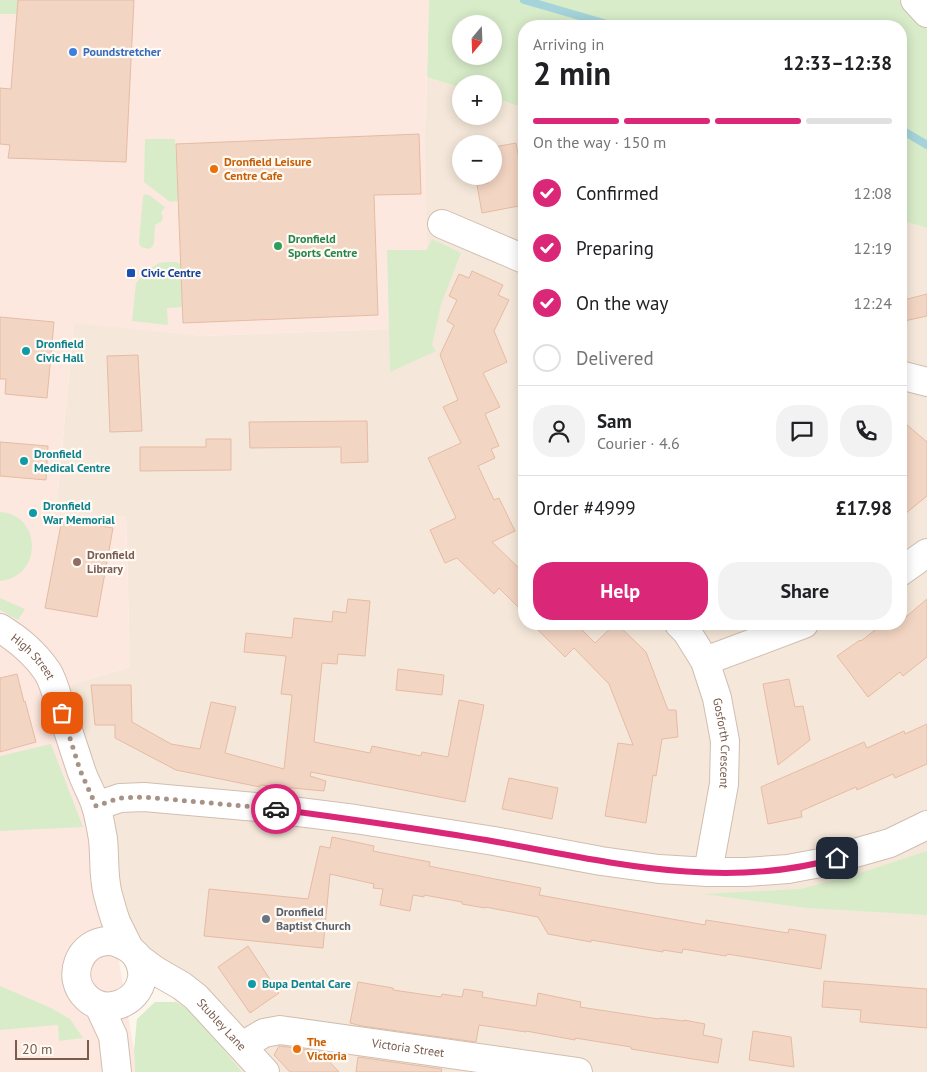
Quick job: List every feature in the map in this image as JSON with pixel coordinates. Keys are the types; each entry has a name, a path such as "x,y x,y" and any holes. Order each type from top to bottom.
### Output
{"street":[{"path":"915,0 927,13"},
{"path":"442,224 518,256"},
{"path":"907,377 927,382"},
{"path":"907,567 927,553"},
{"name":"High Street","path":"0,628 31,650 48,672 80,770 96,806 103,839 106,888"},
{"name":"Gosforth Crescent","path":"685,630 705,661 717,698 725,741 724,784 708,872"},
{"path":"705,661 788,630"},
{"path":"96,806 120,798 144,797 267,808 355,819 494,841 601,861 659,869 708,872 788,869 820,863 890,843 927,825"},
{"path":"90,947 106,888"},
{"path":"106,888 117,923 141,967 142,977 139,988 118,1002 113,1036 117,1072"},
{"path":"133,953 120,943 110,941 100,942 90,947 82,954 78,963 76,972 80,991 87,998 118,1002 154,985 174,982"},
{"name":"Stubley Lane","path":"133,953 156,971 182,986 196,998 265,1072"},
{"name":"Victoria Street","path":"242,1046 264,1033 280,1030 578,1072"}],"shaded area":[{"path":"18,0 429,0 425,134 427,250 387,250 389,329 204,336 74,323 56,512 126,517 130,667 66,686 98,772 115,858 114,932 134,1050 135,1072 0,1072 0,14 17,14"},
{"path":"427,77 452,85 452,125 502,125 502,101 518,106 518,630 907,630 907,222 927,228 927,1072 242,1072 194,1013 176,1002 114,932 66,686 130,667 126,517 56,512 74,322 204,336 389,329 387,250 425,134"}],"green space":[{"path":"0,0 18,0 17,14 0,14"},
{"path":"429,0 899,0 927,29 927,228 907,222 907,20 518,20 518,106 502,101 502,75 452,75 452,85 427,77"},
{"path":"145,139 175,139 178,201 170,202 144,182"},
{"path":"145,194 165,207 161,213 162,221 155,225 154,243 148,249 141,247 139,243 143,196"},
{"path":"432,239 461,253 441,304 432,345 436,351 390,372 387,250 427,250"},
{"path":"159,263 181,264 182,307 167,308 168,325 132,321 136,283 148,270"},
{"path":"0,512 14,515 24,523 30,534 32,546 30,558 24,569 14,577 0,581"},
{"path":"0,598 25,609 18,620 0,610"},
{"path":"51,744 83,827 0,831 0,756"},
{"path":"927,851 927,915 807,908 703,894 800,889 857,874"},
{"path":"0,986 49,1007 70,1019 83,1038 59,1041 58,1025 0,1030"},
{"path":"155,1002 176,1002 194,1013 242,1072 135,1072 134,1050 137,1019"}],"building":[{"name":"Poundstretcher","path":"18,0 134,0 126,162 8,158 10,145 0,144 0,88 11,89"},
{"name":"Dronfield Sports Centre","path":"419,134 421,194 374,195 378,315 183,323 176,144"},
{"path":"516,143 518,154 518,206 482,213 477,185 502,185 502,146"},
{"path":"472,271 503,285 498,295 509,300 494,331 507,362 483,373 500,407 485,414 499,446 491,449 495,458 478,466 494,500 499,498 515,531 492,542 518,567 518,607 499,588 494,594 457,558 445,563 430,530 456,518 428,458 461,443 443,407 458,400 440,355 454,325 447,321 457,300 449,296 459,274 469,278"},
{"path":"927,294 927,316 907,320 907,299"},
{"name":"Dronfield Civic Hall","path":"0,317 54,322 47,398 5,394 6,379 0,379"},
{"path":"138,355 142,431 110,432 107,356"},
{"path":"367,421 368,462 341,463 341,447 250,448 249,422"},
{"path":"907,425 927,442 927,496 907,512"},
{"path":"206,439 231,439 231,470 140,471 140,447 206,447"},
{"name":"Dronfield Medical Centre","path":"0,442 48,446 46,480 0,476"},
{"name":"Dronfield Library","path":"62,519 113,528 97,617 45,608"},
{"path":"348,599 370,601 365,656 338,654 337,664 322,663 314,742 370,753 372,746 421,756 422,752 448,757 459,700 484,705 465,802 311,772 310,776 326,781 324,791 260,785 260,787 176,770 115,738 115,725 95,725 91,685 131,685 132,722 171,744 200,749 211,702 236,707 225,753 284,769 292,695 281,694 286,656 244,652 246,633 292,638 294,618 332,622 333,611 346,613"},
{"path":"927,599 927,657 903,676 900,672 868,697 837,656 875,630 907,630 907,616"},
{"path":"538,630 582,630 595,643 609,630 623,630 646,652 668,710 676,710 678,737 662,739 656,776 653,775 646,823 605,816 618,743 633,745 609,684 574,648 565,657"},
{"path":"398,669 444,675 442,695 396,690"},
{"path":"17,674 36,742 0,752 0,678"},
{"path":"789,679 795,707 803,706 810,740 778,765 763,684"},
{"path":"927,724 927,764 895,778 893,774 857,790 856,787 801,811 802,817 768,824 761,787 864,742 867,748 904,731 905,734"},
{"path":"509,778 558,788 552,819 502,809"},
{"path":"332,837 374,846 373,851 430,862 429,866 541,888 539,895 705,925 706,920 788,933 789,929 826,935 821,969 683,949 682,953 663,950 663,952 548,934 538,917 462,904 462,902 424,895 424,897 413,895 410,911 380,905 383,889 373,888 374,884 330,874 323,948 204,936 209,889 308,899 320,846 330,848"},
{"name":"Bupa Dental Care","path":"248,946 279,993 250,1013 218,967"},
{"path":"824,981 927,989 927,1028 860,1022 861,1010 822,1007"},
{"path":"358,982 393,988 393,990 441,997 442,994 462,997 464,989 483,992 482,997 536,1006 538,993 581,1002 580,1007 705,1024 703,1035 722,1039 718,1063 575,1038 575,1040 479,1025 476,1042 362,1026 350,1023"},
{"path":"753,1031 791,1037 794,1067 749,1060"},
{"name":"The Victoria","path":"279,1046 319,1051 339,1072 290,1072 274,1055"},
{"path":"358,1057 442,1069 441,1072 356,1072"}],"waterway":[{"path":"524,0 593,20"},
{"path":"907,133 927,145"}],"way so far":[{"path":"62,713 80,770 96,806 120,798 144,797 276,809"}],"place":[{"name":"Poundstretcher","path":"73,52"},
{"name":"Dronfield Leisure Centre Cafe","path":"214,169"},
{"name":"Dronfield Sports Centre","path":"278,246"},
{"name":"Civic Centre","path":"131,273"},
{"name":"Dronfield Civic Hall","path":"26,351"},
{"name":"Dronfield Medical Centre","path":"24,461"},
{"name":"Dronfield War Memorial","path":"33,513"},
{"name":"Dronfield Library","path":"77,562"},
{"name":"Dronfield Baptist Church","path":"266,919"},
{"name":"Bupa Dental Care","path":"252,984"},
{"name":"The Victoria","path":"297,1049"}],"route":[{"path":"276,809 355,819 494,841 601,861 659,869 746,872 788,869 837,858"}]}
